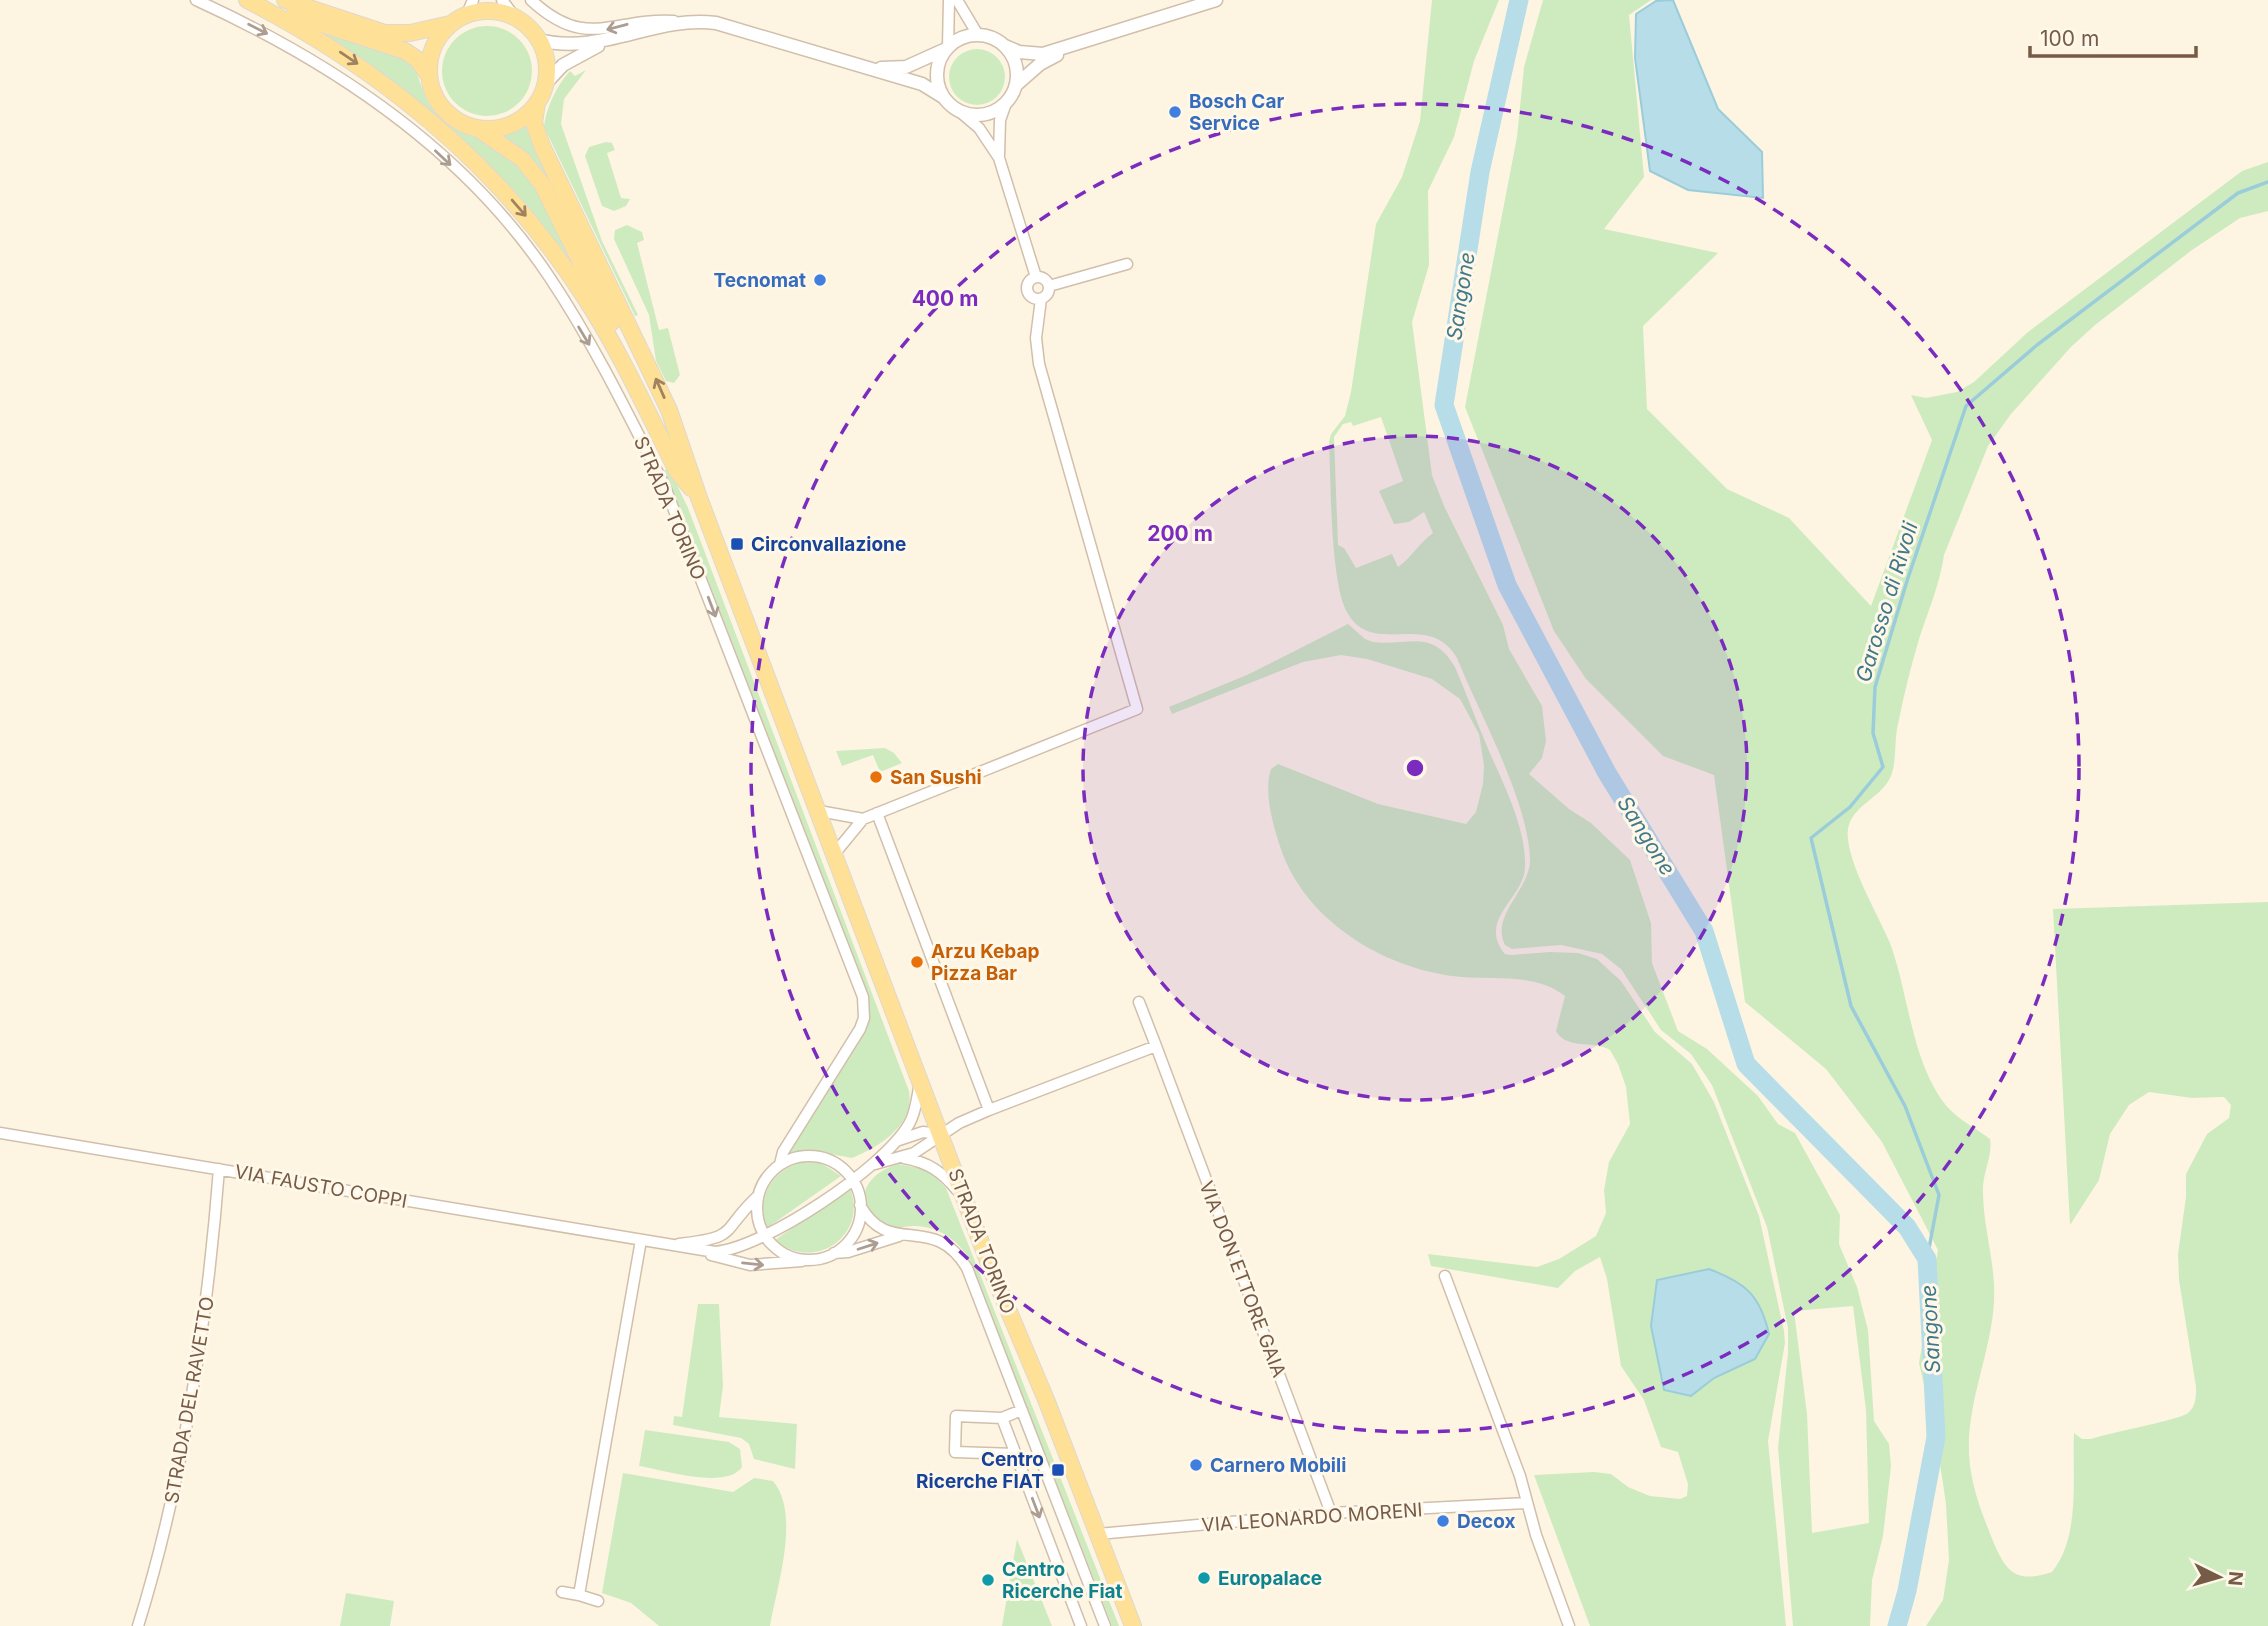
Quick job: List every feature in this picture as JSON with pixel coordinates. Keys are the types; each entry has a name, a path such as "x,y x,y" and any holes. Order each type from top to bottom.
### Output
{"main road":[{"path":"249,0 405,51 418,60 429,76 442,108 452,117 477,128 495,129 513,124 537,103 545,83 545,56 539,40 526,24 514,16 470,7 450,24 431,51 429,76"},
{"path":"249,0 328,44 390,86 437,125 496,182 543,238 583,293 677,471 699,498"},
{"path":"287,1 385,33 410,33 450,24"},
{"name":"STRADA TORINO","path":"537,103 536,132 669,410 699,498 940,1134 1133,1626"},
{"name":"STRADA TORINO","path":"477,128 522,159 542,184 699,498"}],"street":[{"name":"STRADA TORINO","path":"195,0 257,28 342,78 422,139 467,180 511,228 549,277 608,374 665,487 863,997 860,1029 783,1152 780,1164"},
{"path":"502,0 514,16"},
{"path":"531,0 551,15 589,31 607,30 646,19 708,22 751,32 922,85 943,97 979,128 999,158 1036,277"},
{"path":"943,97 938,86 938,71 947,48 949,0"},
{"path":"957,0 978,35"},
{"path":"869,68 906,67 965,37 978,35 1031,54 1079,44 1216,0"},
{"path":"539,40 568,46 608,41 684,22"},
{"path":"545,83 564,65 608,41"},
{"path":"1001,43 1015,64 1015,86"},
{"path":"999,158 1000,120 1015,86 1040,64 1079,44"},
{"path":"959,111 987,114 1006,103"},
{"path":"1049,286 1128,264"},
{"path":"835,853 863,819 1138,709 1039,365 1036,321 1041,299 1046,295 1049,286 1046,280 1036,277 1028,282 1027,289 1030,296 1041,299"},
{"path":"819,811 863,819"},
{"path":"877,813 989,1110"},
{"name":"VIA DON ETTORE GAIA","path":"1139,1002 1331,1513"},
{"path":"896,1141 923,1132 940,1134 989,1110 1156,1045"},
{"name":"VIA FAUSTO COPPI","path":"699,1251 732,1251 765,1237 874,1165 913,1118 921,1082"},
{"name":"VIA FAUSTO COPPI","path":"0,1133 641,1240 699,1251 750,1265 788,1265 848,1252 902,1235"},
{"name":"VIA FAUSTO COPPI","path":"874,1165 925,1147 940,1134"},
{"path":"668,1245 710,1240 728,1233 758,1196 763,1183 780,1164 801,1156 822,1158 841,1167 852,1180 860,1205 875,1227 902,1235"},
{"path":"901,1157 926,1163 937,1170 966,1201"},
{"name":"STRADA DEL RAVETTO","path":"138,1626 164,1541 204,1323 219,1169"},
{"path":"758,1196 758,1218 765,1237 786,1254 809,1260"},
{"path":"834,1253 856,1229 860,1205"},
{"name":"STRADA TORINO","path":"902,1235 940,1239 960,1256 973,1282 1105,1626"},
{"path":"579,1595 641,1240"},
{"path":"1445,1276 1569,1626"},
{"path":"1016,1454 955,1452 956,1416 1003,1418 1022,1410"},
{"path":"1003,1418 1081,1626"},
{"path":"1021,1468 1041,1461"},
{"name":"VIA LEONARDO MORENI","path":"1098,1534 1331,1513 1527,1503"},
{"path":"562,1592 597,1601"}],"green space":[{"path":"1432,0 1499,0 1474,61 1454,137 1428,191 1429,265 1412,322 1432,475 1444,506 1503,625 1509,649 1542,706 1546,741 1542,758 1529,774 1569,809 1591,823 1630,860 1651,923 1652,963 1678,1031 1707,1049 1758,1096 1778,1124 1795,1133 1840,1215 1839,1244 1857,1287 1868,1330 1874,1421 1889,1444 1891,1466 1883,1536 1872,1580 1870,1626 1793,1626 1778,1448 1788,1328 1767,1227 1712,1085 1691,1054 1661,1030 1621,969 1602,954 1561,945 1512,949 1505,945 1502,934 1506,913 1528,871 1530,860 1527,837 1512,785 1457,658 1445,644 1431,637 1371,632 1358,625 1347,612 1341,598 1334,555 1329,442 1331,434 1345,416 1351,392 1376,224 1402,177 1420,121","holes":["1381,417 1403,481 1379,491 1394,524 1409,522 1424,512 1433,533 1398,567 1392,554 1356,568 1344,548 1338,545 1334,437 1343,424 1351,422 1353,426","1853,1306 1866,1410 1869,1523 1812,1533 1807,1414 1794,1311"]},
{"path":"1543,0 1651,0 1629,15 1644,177 1604,229 1718,253 1643,326 1647,409 1727,489 1789,518 1871,606 1932,440 1911,395 1926,398 1957,392 1974,382 2028,332 2242,171 2268,162 2268,211 2240,218 2192,250 2095,325 2071,347 2011,414 1988,446 1944,555 1908,680 1898,724 1891,776 1887,784 1855,814 1848,829 1848,841 1863,887 1890,943 1916,1043 1931,1081 1951,1111 1990,1139 1983,1191 1994,1302 1970,1424 1970,1465 1979,1503 1998,1552 2008,1568 2021,1576 2052,1572 2067,1541 2073,1505 2074,1433 2082,1439 2091,1439 2158,1423 2188,1413 2194,1404 2196,1387 2179,1280 2178,1254 2186,1197 2186,1174 2207,1134 2229,1118 2231,1105 2224,1097 2192,1098 2149,1092 2129,1105 2110,1134 2099,1180 2070,1225 2053,909 2268,902 2268,1626 1926,1626 1943,1600 1949,1560 1946,1504 1936,1437 1919,1363 1938,1250 1882,1142 1826,1069 1745,1002 1714,775 1663,756 1586,679 1554,631 1465,407 1517,137 1524,67"},
{"path":"309,26 409,59 431,107 438,115 500,149 515,162 539,191 584,278 580,280 389,79"},
{"path":"487,26 504,29 519,39 529,54 532,71 529,88 519,103 504,113 487,116 470,113 455,103 445,88 442,71 445,54 455,39 470,29"},
{"path":"977,49 988,51 997,57 1003,66 1003,88 997,97 988,103 977,105 966,103 957,97 951,88 949,77 951,66 957,57 966,51"},
{"path":"586,70 564,99 561,124 602,241 638,315 635,316 544,127 550,105 565,77 570,71 575,76"},
{"path":"527,126 557,194 518,147 503,136"},
{"path":"612,143 615,150 607,153 621,198 630,199 626,206 614,211 602,206 585,156 589,147"},
{"path":"627,225 642,232 644,240 637,243 659,330 668,328 680,375 674,383 666,381 656,361 649,315 614,239 615,230"},
{"path":"669,468 688,508 909,1091 909,1103 901,1124 873,1148 852,1158 809,1150 787,1155 864,1033 870,1008 868,996 681,510 663,471"},
{"path":"1348,624 1365,639 1373,642 1419,641 1438,647 1455,667 1508,793 1522,838 1525,868 1522,879 1498,920 1496,931 1498,942 1505,954 1578,953 1597,959 1621,981 1655,1032 1692,1064 1714,1102 1759,1216 1784,1331 1785,1343 1768,1441 1786,1626 1590,1626 1534,1475 1594,1472 1611,1474 1628,1487 1650,1496 1680,1499 1687,1496 1688,1484 1678,1452 1661,1447 1644,1400 1621,1366 1607,1279 1600,1257 1575,1271 1558,1288 1431,1266 1428,1254 1537,1267 1559,1259 1596,1236 1606,1213 1604,1190 1609,1162 1630,1124 1626,1087 1610,1050 1596,1045 1573,1043 1560,1037 1556,1031 1565,996 1554,989 1515,979 1434,973 1380,954 1354,939 1331,922 1311,901 1294,878 1282,852 1273,822 1268,789 1271,769 1278,764 1378,804 1466,824 1476,812 1483,784 1484,765 1479,734 1460,699 1432,679 1367,659 1341,655 1303,662 1172,714 1169,707 1247,675","holes":["1709,1269 1714,1378 1691,1396 1664,1390 1651,1325 1658,1280"]},
{"path":"885,748 894,753 902,763 880,772 873,755 842,766 836,751"},
{"path":"802,1162 821,1163 841,1176 767,1228 763,1206 769,1187 782,1171"},
{"path":"898,1164 928,1170 946,1188 1119,1626 1112,1626 970,1260 953,1240 938,1231 921,1226 895,1228 883,1225 866,1202 865,1194 870,1181"},
{"path":"850,1188 854,1205 852,1221 845,1234 834,1244 820,1251 805,1253 790,1249 775,1240"},
{"path":"698,1304 719,1304 723,1386 719,1417 797,1424 795,1469 754,1459 749,1444 741,1438 673,1425 674,1416 682,1417"},
{"path":"645,1430 729,1442 740,1449 742,1467 734,1474 709,1478 639,1466"},
{"path":"623,1473 733,1492 754,1478 773,1481 781,1495 786,1531 785,1551 770,1626 659,1626 631,1603 602,1593"},
{"path":"1017,1539 1052,1626 1002,1626"},
{"path":"346,1593 394,1601 390,1626 340,1626"}],"water":[{"path":"1673,0 1718,109 1762,152 1763,198 1688,190 1650,171 1635,58 1636,14 1656,1"},
{"path":"1709,1269 1742,1285 1750,1292 1761,1309 1769,1334 1755,1359 1714,1378 1691,1396 1664,1390 1651,1326 1657,1280"}],"waterway":[{"name":"Sangone","path":"1519,0 1480,172 1444,405 1507,585 1607,773 1704,931 1746,1064 1907,1227 1927,1259 1936,1437 1907,1591 1897,1626"},
{"name":"Garosso di Rivoli","path":"1927,1259 1939,1195 1905,1106 1851,1006 1811,838 1850,807 1883,767 1873,733 1875,687 1907,581 1966,406 2037,345 2238,193 2268,182"}],"place":[{"name":"Bosch Car Service","path":"1175,112"},
{"name":"Tecnomat","path":"820,280"},
{"name":"Circonvallazione","path":"737,544"},
{"name":"San Sushi","path":"876,777"},
{"name":"Arzu Kebap Pizza Bar","path":"917,962"},
{"name":"Carnero Mobili","path":"1196,1465"},
{"name":"Centro Ricerche FIAT","path":"1058,1470"},
{"name":"Decox","path":"1443,1521"},
{"name":"Europalace","path":"1204,1578"},
{"name":"Centro Ricerche Fiat","path":"988,1580"}]}
